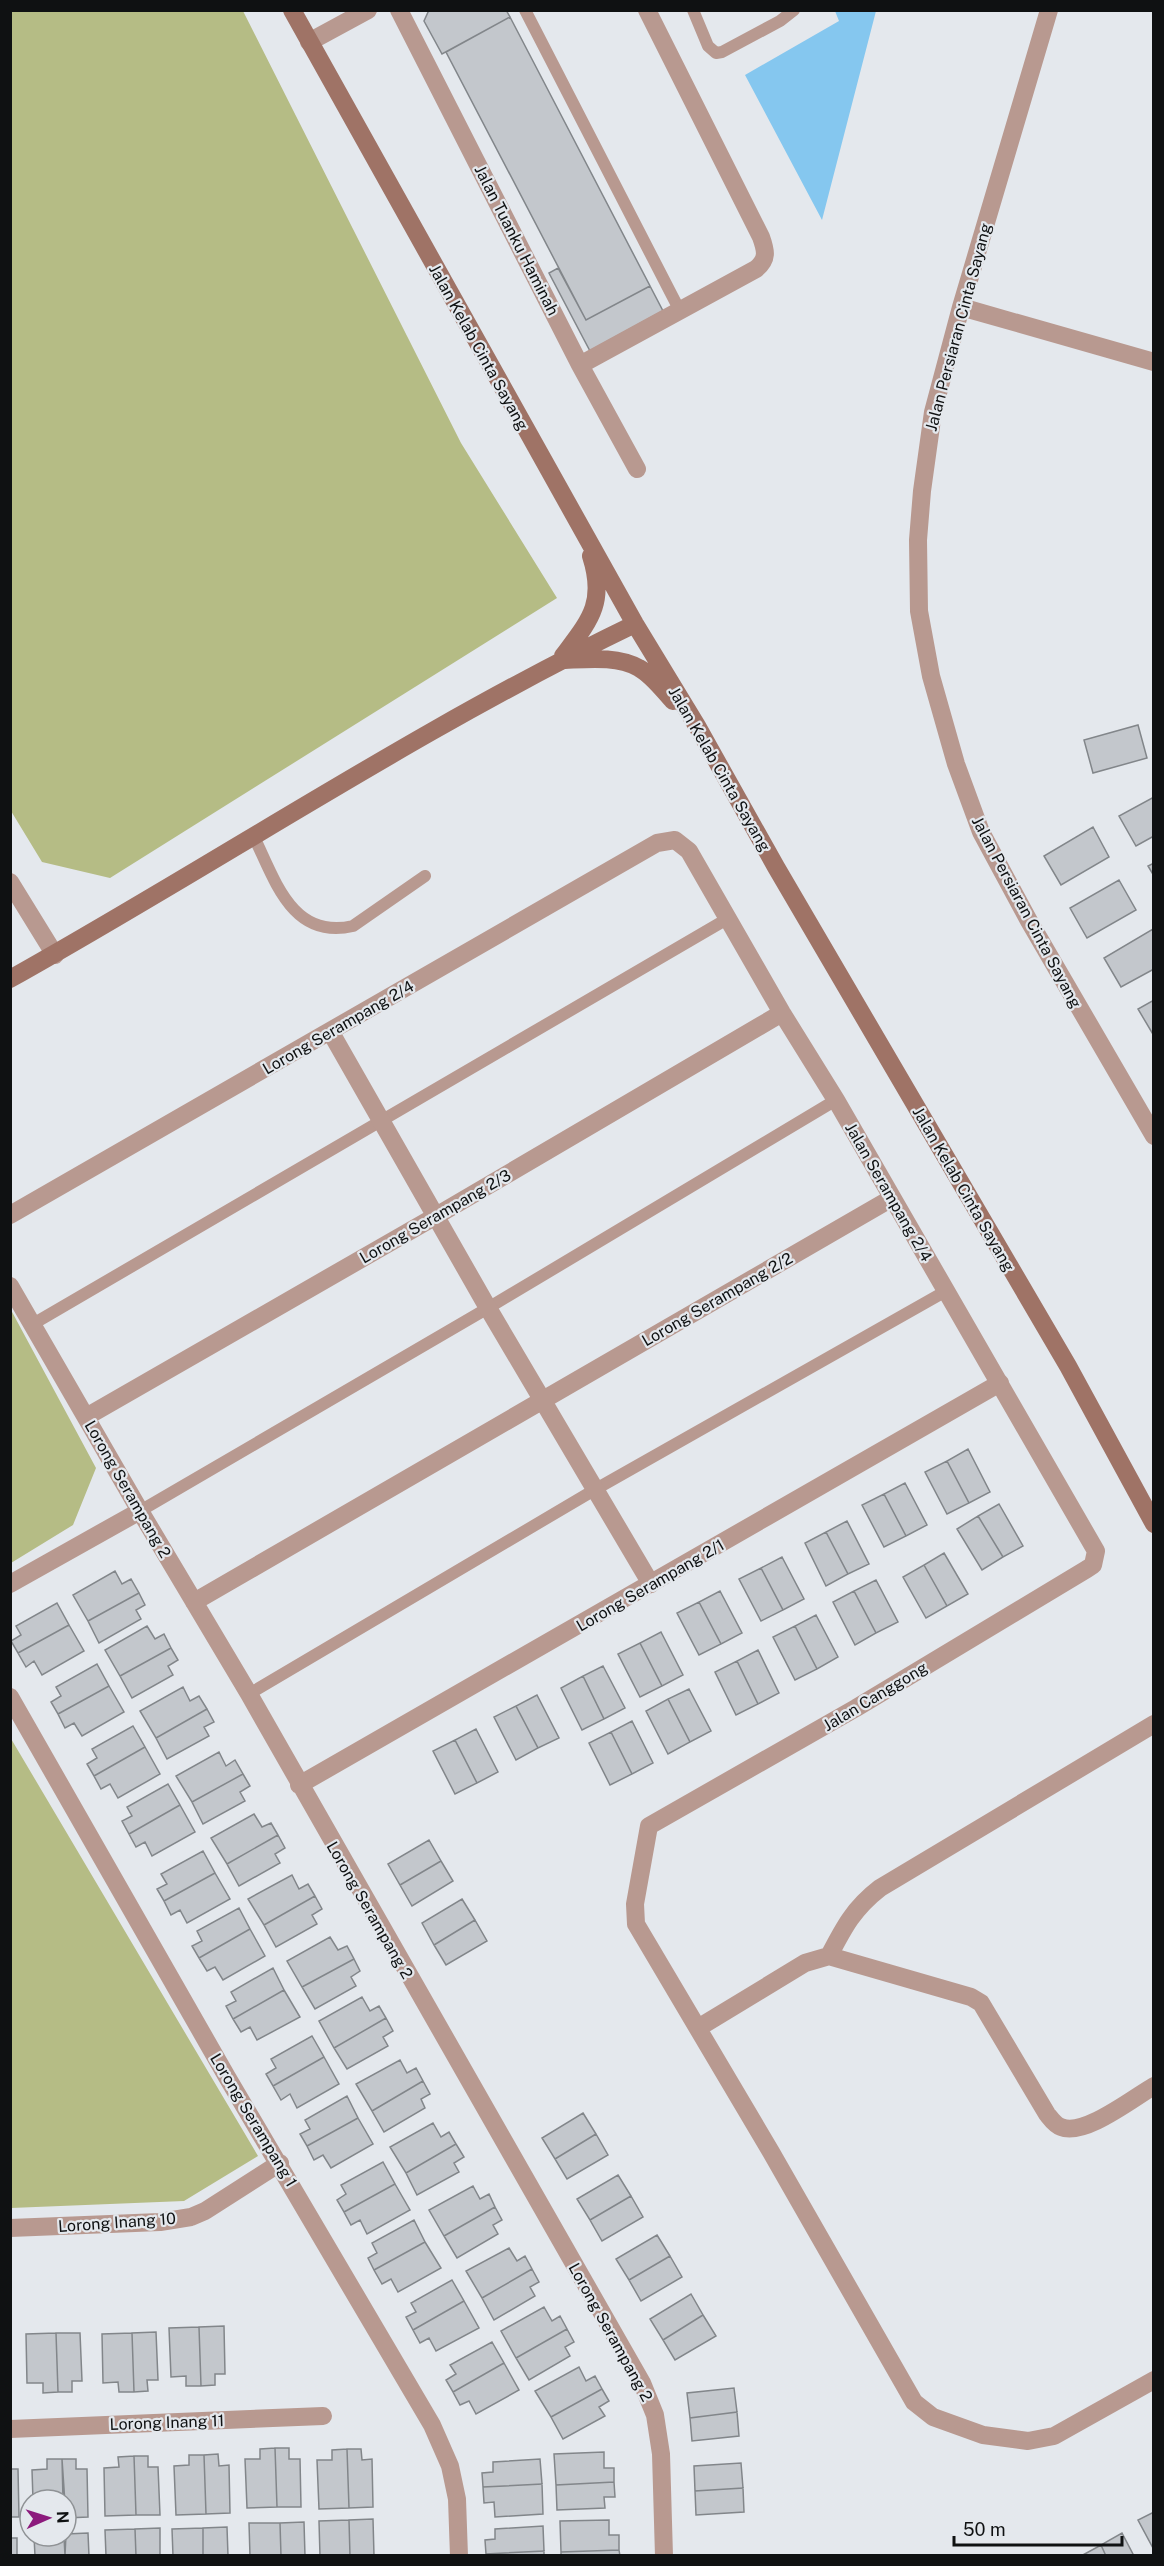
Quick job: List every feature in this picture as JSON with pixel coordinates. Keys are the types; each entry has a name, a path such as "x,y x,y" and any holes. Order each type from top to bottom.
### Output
{"main road":[{"name":"Jalan Kelab Cinta Sayang","path":"292,10 635,624 697,726 816,935 1068,1366 1154,1524"},
{"path":"560,660 587,624 596,607 594,566 582,530"},
{"path":"10,979 451,720 560,660 635,624"},
{"path":"560,660 605,659 625,662 641,669 697,726"}],"street":[{"path":"309,42 368,10"},
{"name":"Jalan Tuanku Haminah","path":"399,10 580,365 637,469"},
{"path":"580,365 756,270 764,262 766,249 647,10"},
{"name":"Jalan Persiaran Cinta Sayang","path":"1049,10 961,307 932,420 922,491 917,594 931,676 956,764 981,832 1029,921 1154,1136"},
{"path":"961,307 1154,362"},
{"name":"Jalan Serampang 2/4","path":"666,840 675,840 689,851 1092,1542 1096,1551 1096,1559"},
{"name":"Lorong Serampang 2/4","path":"10,1215 657,843 666,840"},
{"path":"10,882 54,955"},
{"name":"Lorong Serampang 2/3","path":"86,1417 436,1216 782,1013"},
{"path":"330,1031 488,1308 651,1584"},
{"name":"Lorong Serampang 2/2","path":"194,1602 892,1198"},
{"name":"Lorong Serampang 2","path":"10,1286 249,1694 642,2383 655,2415 661,2454 664,2556"},
{"name":"Lorong Serampang 2/1","path":"299,1785 999,1383"},
{"path":"10,1584 140,1511"},
{"name":"Jalan Canggong","path":"698,2028 636,1924 635,1904 649,1826 886,1690 1087,1569 1096,1559"},
{"name":"Lorong Serampang 1","path":"10,1697 227,2077 280,2163 432,2425 450,2466 457,2499 459,2556"},
{"path":"830,1956 850,1918 861,1903 880,1888 1154,1724"},
{"path":"1154,2086 1083,2127 1069,2129 1058,2127 1047,2114 981,2002 971,1997 830,1956 805,1963 698,2028 914,2402 933,2417 983,2435 1028,2441 1054,2436 1154,2380"},
{"name":"Lorong Inang 10","path":"10,2228 160,2222 191,2217 205,2211 280,2163"},
{"name":"Lorong Inang 11","path":"10,2429 323,2416"}],"lane":[{"path":"525,10 680,310"},
{"path":"693,10 708,46 716,52 722,52 770,27 794,10"},
{"path":"254,837 291,907 305,920 319,926 340,929 353,926 425,876"},
{"path":"33,1324 727,919"},
{"path":"140,1511 488,1308 836,1100"},
{"path":"249,1694 596,1489 946,1291"}],"green space":[{"path":"11,10 243,11 461,443 557,598 110,878 42,862 11,811"},
{"path":"11,1310 96,1468 73,1525 11,1563"},
{"path":"10,1737 258,2156 184,2201 11,2208"}],"water":[{"path":"835,11 876,11 822,220 745,75 839,21"}],"building":[{"path":"429,10 506,10 510,17 442,54 424,21"},
{"path":"510,17 650,286 586,320 446,52"},
{"path":"558,268 586,320 650,286 663,311 590,351 549,273"},
{"path":"1138,725 1147,758 1093,773 1084,740"},
{"path":"1154,797 1154,836 1136,846 1119,816"},
{"path":"1093,827 1109,857 1061,885 1044,856"},
{"path":"1154,863 1154,876 1148,866"},
{"path":"1119,880 1136,910 1087,938 1070,908"},
{"path":"1153,929 1154,969 1121,987 1104,958"},
{"path":"1154,1000 1154,1036 1138,1009"},
{"path":"968,1449 990,1492 969,1503 947,1461"},
{"path":"947,1461 969,1503 947,1514 925,1472"},
{"path":"905,1483 927,1525 906,1536 884,1494"},
{"path":"884,1494 906,1536 884,1547 862,1505"},
{"path":"999,1504 1023,1546 1003,1557 978,1516"},
{"path":"978,1516 1003,1557 982,1570 957,1529"},
{"path":"847,1521 869,1564 848,1574 826,1532"},
{"path":"826,1532 848,1574 826,1586 805,1543"},
{"path":"944,1553 968,1594 947,1606 924,1565"},
{"path":"782,1557 804,1599 783,1610 761,1568"},
{"path":"924,1565 947,1606 926,1618 903,1577"},
{"path":"761,1568 783,1610 761,1621 739,1579"},
{"path":"115,1571 122,1584 131,1579 139,1593 88,1621 73,1595"},
{"path":"876,1580 898,1622 876,1633 854,1591"},
{"path":"720,1591 742,1633 721,1644 699,1602"},
{"path":"854,1591 876,1633 855,1645 833,1602"},
{"path":"139,1593 145,1605 136,1610 141,1619 99,1643 88,1621"},
{"path":"699,1602 721,1644 699,1655 677,1613"},
{"path":"57,1603 69,1625 18,1653 11,1641 21,1635 16,1626"},
{"path":"816,1615 838,1657 817,1669 795,1626"},
{"path":"69,1625 84,1651 42,1675 34,1661 26,1667 18,1653"},
{"path":"147,1626 155,1639 164,1634 171,1648 120,1676 105,1650"},
{"path":"795,1626 817,1669 795,1680 773,1637"},
{"path":"661,1632 683,1675 662,1686 640,1643"},
{"path":"640,1643 662,1686 640,1697 618,1654"},
{"path":"171,1648 178,1660 168,1666 173,1675 132,1698 120,1676"},
{"path":"758,1650 779,1693 758,1704 737,1661"},
{"path":"737,1661 758,1704 736,1715 715,1672"},
{"path":"97,1664 109,1686 58,1714 51,1702 61,1696 56,1687"},
{"path":"603,1666 625,1708 604,1719 583,1676"},
{"path":"583,1676 604,1719 582,1730 561,1688"},
{"path":"109,1686 124,1712 82,1736 74,1723 65,1728 58,1714"},
{"path":"183,1687 190,1701 199,1696 207,1709 156,1738 140,1711"},
{"path":"689,1689 711,1731 690,1742 668,1699"},
{"path":"537,1695 559,1738 538,1748 516,1706"},
{"path":"668,1699 690,1742 668,1754 646,1711"},
{"path":"516,1706 538,1748 516,1760 494,1717"},
{"path":"207,1709 214,1722 204,1727 209,1736 167,1759 156,1738"},
{"path":"632,1721 653,1763 632,1774 611,1732"},
{"path":"133,1726 145,1747 94,1776 87,1764 97,1758 92,1749"},
{"path":"476,1729 498,1772 477,1783 455,1740"},
{"path":"611,1732 632,1774 610,1785 589,1743"},
{"path":"455,1740 477,1783 455,1794 433,1751"},
{"path":"145,1747 160,1774 118,1798 110,1784 101,1789 94,1776"},
{"path":"219,1752 226,1766 235,1760 243,1774 192,1802 176,1776"},
{"path":"243,1774 250,1786 240,1792 245,1801 203,1824 192,1802"},
{"path":"168,1784 180,1805 129,1834 122,1821 132,1816 127,1807"},
{"path":"180,1805 195,1832 152,1856 145,1842 136,1847 129,1834"},
{"path":"254,1814 262,1827 271,1823 278,1835 227,1864 211,1838"},
{"path":"278,1835 285,1848 275,1854 280,1863 239,1886 227,1864"},
{"path":"429,1840 441,1861 400,1885 388,1864"},
{"path":"203,1851 215,1873 164,1901 157,1889 167,1884 161,1874"},
{"path":"441,1861 453,1881 412,1906 400,1885"},
{"path":"215,1873 230,1899 187,1923 180,1910 171,1915 164,1901"},
{"path":"292,1875 299,1889 308,1884 315,1896 264,1925 248,1899"},
{"path":"315,1896 322,1909 312,1915 317,1924 276,1947 264,1925"},
{"path":"462,1899 475,1920 434,1945 422,1923"},
{"path":"239,1908 250,1929 199,1958 192,1946 202,1941 197,1931"},
{"path":"475,1920 487,1941 446,1965 434,1945"},
{"path":"250,1929 265,1956 223,1980 215,1967 207,1971 199,1958"},
{"path":"330,1937 338,1950 347,1946 354,1959 302,1987 287,1961"},
{"path":"354,1959 360,1971 351,1977 356,1986 315,2009 302,1987"},
{"path":"273,1968 284,1990 233,2019 226,2006 236,2001 231,1992"},
{"path":"284,1990 300,2017 257,2040 250,2027 241,2032 233,2019"},
{"path":"362,1997 370,2011 379,2006 386,2018 334,2048 319,2021"},
{"path":"386,2018 393,2031 383,2037 388,2046 347,2069 334,2048"},
{"path":"312,2036 324,2057 273,2086 266,2074 276,2068 271,2059"},
{"path":"324,2057 339,2084 297,2108 290,2094 281,2100 273,2086"},
{"path":"400,2060 407,2073 416,2068 423,2081 372,2111 356,2084"},
{"path":"423,2081 430,2094 421,2099 425,2108 384,2132 372,2111"},
{"path":"347,2096 358,2118 307,2146 300,2134 310,2129 305,2120"},
{"path":"583,2113 596,2134 555,2159 542,2138"},
{"path":"358,2118 373,2144 331,2168 323,2155 314,2160 307,2146"},
{"path":"433,2123 441,2137 449,2132 456,2144 406,2173 390,2147"},
{"path":"596,2134 608,2155 567,2179 555,2159"},
{"path":"456,2144 464,2157 454,2163 459,2172 417,2195 406,2173"},
{"path":"383,2162 395,2184 344,2212 337,2200 346,2194 341,2185"},
{"path":"618,2175 631,2196 590,2220 577,2199"},
{"path":"395,2184 410,2210 367,2234 360,2220 351,2225 344,2212"},
{"path":"473,2186 480,2199 489,2194 495,2207 444,2236 429,2210"},
{"path":"631,2196 643,2217 602,2241 590,2220"},
{"path":"495,2207 502,2220 493,2225 498,2234 457,2258 444,2236"},
{"path":"414,2220 425,2242 374,2270 368,2258 377,2253 372,2243"},
{"path":"657,2235 670,2256 629,2280 616,2259"},
{"path":"425,2242 441,2268 398,2292 391,2279 382,2284 374,2270"},
{"path":"509,2248 517,2261 525,2256 532,2269 482,2298 466,2271"},
{"path":"670,2256 682,2277 641,2301 629,2280"},
{"path":"532,2269 539,2282 530,2287 535,2296 494,2320 482,2298"},
{"path":"452,2280 464,2301 413,2330 406,2317 416,2312 411,2303"},
{"path":"691,2294 703,2315 663,2340 650,2319"},
{"path":"464,2301 479,2328 436,2351 429,2338 420,2343 413,2330"},
{"path":"544,2307 552,2321 560,2316 567,2329 516,2358 501,2331"},
{"path":"703,2315 716,2336 675,2360 663,2340"},
{"path":"224,2326 225,2374 215,2374 215,2385 201,2386 199,2327"},
{"path":"199,2327 201,2386 186,2386 186,2376 171,2377 169,2328"},
{"path":"567,2329 574,2342 565,2347 570,2356 529,2380 516,2358"},
{"path":"156,2332 158,2380 147,2380 148,2391 134,2392 132,2333"},
{"path":"56,2333 58,2392 43,2393 43,2383 27,2383 26,2334"},
{"path":"56,2333 80,2333 82,2381 72,2381 72,2392 58,2392"},
{"path":"132,2333 134,2392 119,2392 118,2382 103,2383 102,2334"},
{"path":"492,2342 504,2363 453,2392 446,2380 456,2374 450,2365"},
{"path":"504,2363 519,2390 476,2414 469,2401 460,2405 453,2392"},
{"path":"579,2367 586,2381 595,2376 602,2389 551,2417 535,2391"},
{"path":"734,2388 737,2412 690,2418 687,2393"},
{"path":"602,2389 609,2401 599,2407 605,2416 563,2439 551,2417"},
{"path":"737,2412 739,2436 692,2441 690,2418"},
{"path":"275,2448 277,2507 247,2508 245,2459 260,2459 260,2449"},
{"path":"275,2448 289,2448 289,2459 300,2459 301,2507 277,2507"},
{"path":"347,2449 349,2508 319,2509 317,2460 332,2460 332,2450"},
{"path":"347,2449 361,2449 362,2460 372,2459 373,2507 349,2508"},
{"path":"604,2452 604,2468 614,2468 614,2482 556,2485 554,2454"},
{"path":"218,2454 219,2466 229,2465 230,2513 206,2514 204,2455"},
{"path":"189,2455 204,2455 206,2514 176,2515 174,2466 189,2465"},
{"path":"134,2456 136,2515 105,2516 104,2468 119,2467 118,2457"},
{"path":"134,2456 148,2456 148,2467 158,2467 160,2515 136,2515"},
{"path":"47,2459 62,2459 63,2488 33,2488 32,2470 47,2469"},
{"path":"62,2459 76,2459 76,2469 87,2469 88,2517 78,2517 78,2488 64,2488"},
{"path":"540,2459 542,2484 483,2487 482,2473 493,2472 493,2462"},
{"path":"741,2463 743,2488 695,2491 694,2466"},
{"path":"10,2469 18,2469 18,2517 10,2517"},
{"path":"614,2482 615,2497 604,2497 605,2508 557,2510 556,2485"},
{"path":"542,2484 543,2514 495,2517 494,2502 484,2503 483,2487"},
{"path":"743,2488 744,2512 696,2515 695,2491"},
{"path":"1154,2512 1154,2550 1138,2520"},
{"path":"373,2519 374,2556 350,2556 349,2520"},
{"path":"349,2520 350,2556 320,2556 319,2521"},
{"path":"609,2520 609,2535 619,2535 619,2550 561,2552 560,2521"},
{"path":"304,2522 305,2556 281,2556 280,2523"},
{"path":"249,2523 280,2523 281,2556 250,2556"},
{"path":"543,2526 544,2551 486,2554 485,2540 495,2539 495,2529"},
{"path":"227,2527 228,2556 203,2556 203,2528"},
{"path":"160,2528 160,2556 136,2556 135,2529"},
{"path":"203,2528 203,2556 173,2556 172,2529"},
{"path":"135,2529 136,2556 106,2556 105,2530"},
{"path":"78,2533 88,2533 89,2556 65,2556 65,2548 78,2548"},
{"path":"1122,2533 1134,2556 1106,2556 1101,2545"},
{"path":"10,2538 17,2538 17,2556 10,2556"},
{"path":"1101,2545 1106,2556 1081,2556"},
{"path":"35,2548 65,2548 65,2556 35,2556"},
{"path":"619,2550 620,2556 561,2556 561,2552"},
{"path":"544,2551 544,2556 486,2556 486,2554"}]}
